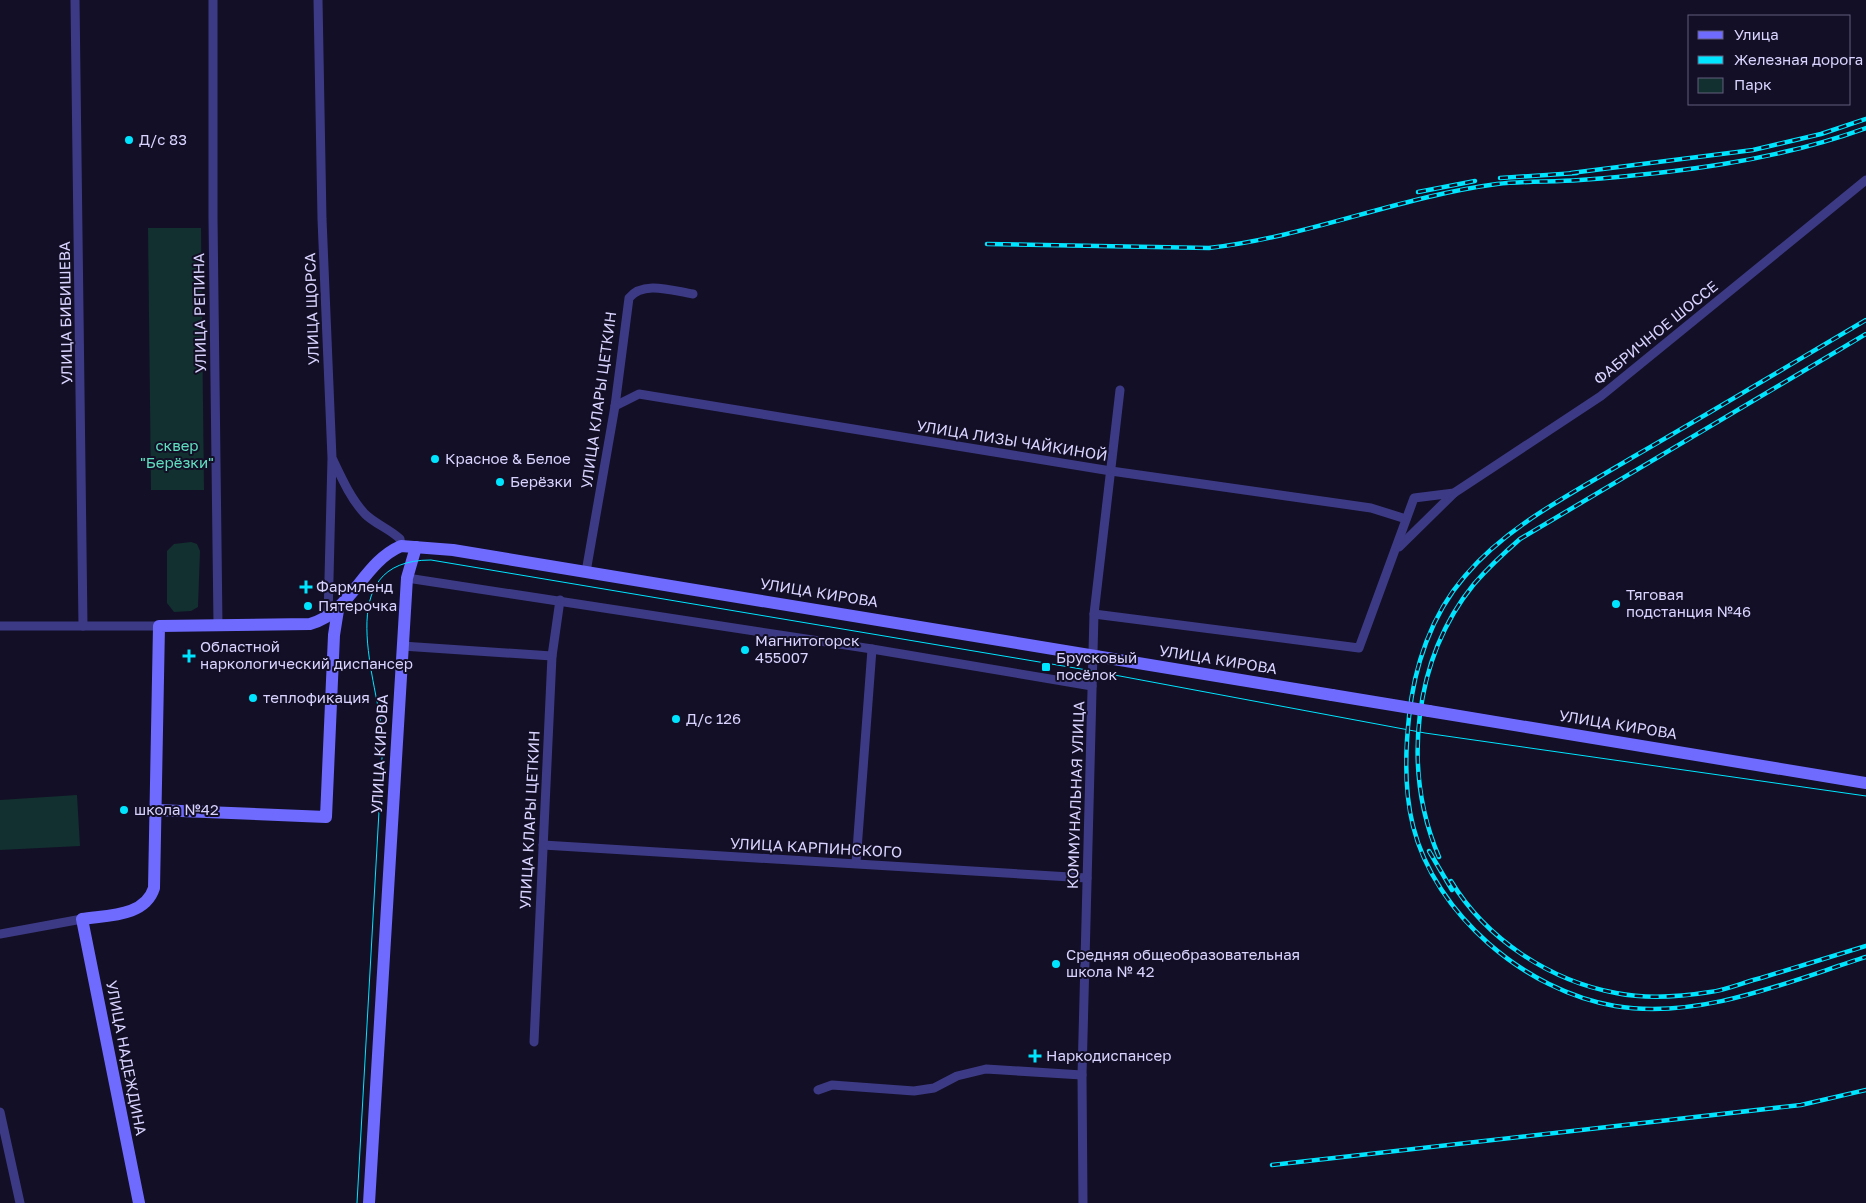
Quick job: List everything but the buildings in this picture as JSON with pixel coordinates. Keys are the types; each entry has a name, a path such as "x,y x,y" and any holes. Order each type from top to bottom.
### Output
{"main road":[{"path":"82,919 131,911 149,899 156,879 159,626 310,624 333,614 376,563 401,546 416,547"},
{"name":"УЛИЦА КИРОВА","path":"369,1203 402,646 407,578 416,547 453,550 1866,783"},
{"path":"156,810 326,817 334,635 333,614"},
{"name":"УЛИЦА НАДЕЖДИНА","path":"82,919 139,1203"}],"street":[{"name":"УЛИЦА БИБИШЕВА","path":"75,0 83,626"},
{"name":"УЛИЦА РЕПИНА","path":"213,0 218,625"},
{"name":"УЛИЦА ЩОРСА","path":"318,0 322,219 332,458 333,614"},
{"name":"ФАБРИЧНОЕ ШОССЕ","path":"1396,549 1454,493 1601,396 1866,180"},
{"name":"УЛИЦА КЛАРЫ ЦЕТКИН","path":"586,572 615,406 630,298 634,293 645,288 693,294"},
{"name":"КОММУНАЛЬНАЯ УЛИЦА","path":"1083,1203 1082,1075 1094,614 1120,390"},
{"name":"УЛИЦА ЛИЗЫ ЧАЙКИНОЙ","path":"615,406 639,394 1111,471 1371,508 1406,519"},
{"path":"332,458 348,490 366,514 394,533 400,539 401,546"},
{"name":"ФАБРИЧНОЕ ШОССЕ","path":"1406,519 1414,498 1454,493"},
{"path":"1094,614 1359,648 1406,519"},
{"path":"407,578 872,649 1092,686"},
{"name":"УЛИЦА КЛАРЫ ЦЕТКИН","path":"534,1042 552,656 560,600"},
{"path":"0,626 159,626"},
{"path":"402,646 552,656"},
{"path":"856,863 872,649"},
{"name":"УЛИЦА КАРПИНСКОГО","path":"543,846 1087,878"},
{"path":"0,934 82,919"},
{"path":"818,1090 832,1085 914,1091 934,1088 956,1076 986,1069 1082,1075"},
{"path":"0,1112 20,1203"}],"green space":[{"name":"сквер \"Берёзки\"","path":"148,228 201,228 204,490 151,490"},
{"path":"191,542 197,544 200,551 198,607 191,611 174,612 167,603 167,551 174,544"},
{"path":"77,795 80,846 0,850 0,800"}],"tram line":[{"path":"357,1203 383,740 369,658 367,629 369,602 379,580 399,565 431,560 1093,671 1425,733 1866,796"}],"railway":[{"path":"1571,173 1753,150 1821,134 1866,119"},
{"path":"987,244 1209,248 1281,235 1460,190 1507,183 1580,180 1652,174 1725,164 1796,149 1866,128"},
{"path":"1500,178 1577,173"},
{"path":"1418,192 1475,181"},
{"path":"1866,320 1566,496 1522,525 1482,557 1453,591 1426,642 1411,698 1406,758 1408,799 1413,826 1424,859 1441,890 1463,918 1489,944 1518,966 1549,984 1582,998 1615,1006 1647,1009 1679,1008 1743,996 1866,957"},
{"path":"1439,857 1427,823 1420,788 1418,752 1420,716 1426,680 1438,646 1453,614 1474,584 1520,539 1866,334"},
{"path":"1429,851 1452,890"},
{"path":"1451,881 1465,902 1482,921 1501,939 1522,954 1544,968 1567,979 1591,987 1627,995 1663,997 1716,991 1866,946"},
{"path":"1272,1165 1801,1105 1866,1090"}],"place":[{"name":"Д/с 83","path":"129,140"},
{"name":"Красное & Белое","path":"435,459"},
{"name":"Берёзки","path":"500,482"},
{"name":"Фармленд","path":"306,587"},
{"name":"Тяговая подстанция №46","path":"1616,604"},
{"name":"Пятерочка","path":"308,606"},
{"name":"Магнитогорск 455007","path":"745,650"},
{"name":"Областной наркологический диспансер","path":"189,656"},
{"name":"Брусковый посёлок","path":"1046,667"},
{"name":"теплофикация","path":"253,698"},
{"name":"Д/с 126","path":"676,719"},
{"name":"школа №42","path":"124,810"},
{"name":"Средняя общеобразовательная школа № 42","path":"1056,964"},
{"name":"Наркодиспансер","path":"1035,1056"}]}
